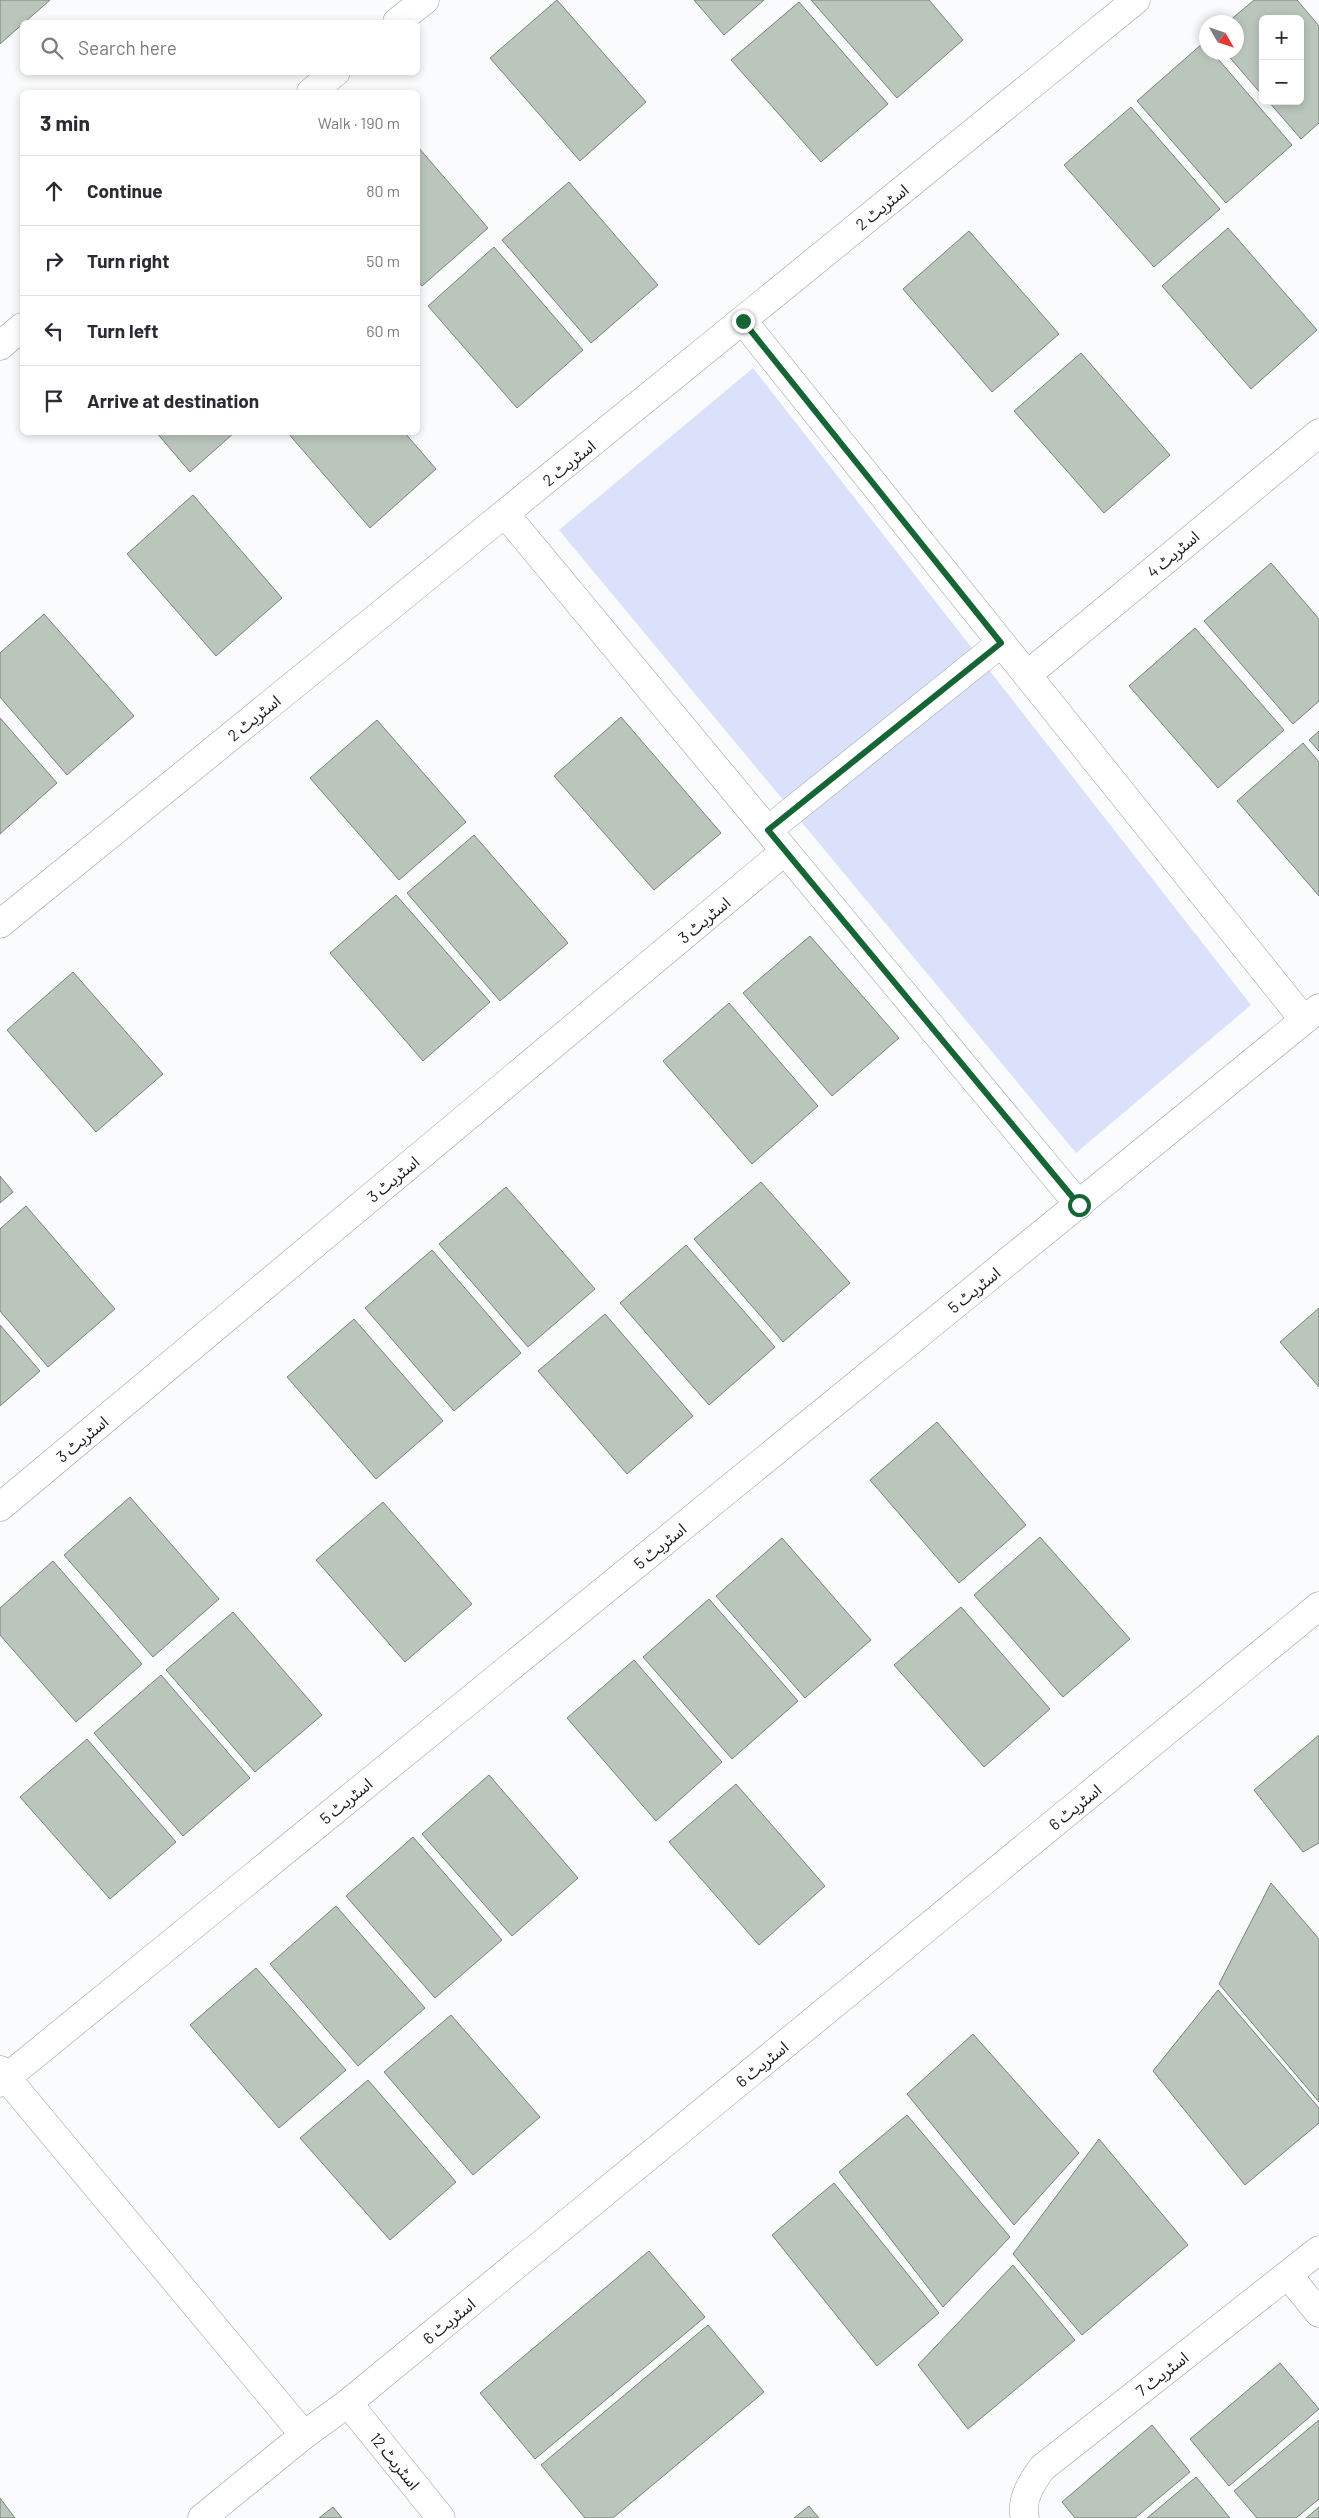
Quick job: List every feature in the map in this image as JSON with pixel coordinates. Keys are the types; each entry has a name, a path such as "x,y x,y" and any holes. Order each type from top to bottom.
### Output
{"street":[{"path":"400,20 425,0"},
{"name":"اسٹریٹ 2","path":"0,924 506,515 1136,0"},
{"path":"314,90 332,75"},
{"path":"743,321 1027,675 1312,1014"},
{"path":"0,346 20,329"},
{"name":"اسٹریٹ 4","path":"1027,675 1319,433"},
{"path":"506,515 1079,1205"},
{"path":"768,830 1001,643"},
{"name":"اسٹریٹ 3","path":"0,1507 785,851"},
{"name":"اسٹریٹ 5","path":"2,2077 1079,1205 1312,1014"},
{"name":"اسٹریٹ 6","path":"202,2518 304,2435 348,2403 1319,1606"},
{"path":"2,2077 304,2435"},
{"name":"اسٹریٹ 7","path":"1024,2515 1029,2487 1042,2468 1319,2250"},
{"path":"1288,2275 1319,2313"},
{"name":"اسٹریٹ 12","path":"348,2403 441,2518"}],"shaded area":[{"path":"753,368 1251,1005 1076,1153 559,530"}],"building":[{"path":"0,0 50,0 27,20 20,20 20,26 0,44"},
{"path":"557,0 646,102 580,161 490,58"},
{"path":"694,0 764,0 724,35"},
{"path":"811,0 929,0 963,40 897,98"},
{"path":"1254,0 1297,0 1319,26 1319,123 1301,139 1271,105 1304,105 1304,15 1259,15 1259,91 1232,60 1244,60 1244,15 1236,15"},
{"path":"799,2 888,104 821,162 731,60"},
{"path":"1199,47 1199,60 1219,60 1292,145 1226,203 1137,101"},
{"path":"1131,107 1220,209 1154,267 1064,165"},
{"path":"420,149 488,228 422,286 420,284"},
{"path":"569,182 658,285 591,343 502,240"},
{"path":"1228,228 1317,330 1251,389 1162,286"},
{"path":"969,231 1059,334 992,392 903,289"},
{"path":"494,247 583,350 517,408 428,306"},
{"path":"1081,353 1170,455 1104,513 1014,411"},
{"path":"159,435 232,435 190,472"},
{"path":"290,435 407,435 436,469 370,528"},
{"path":"193,495 282,598 216,656 127,554"},
{"path":"1271,563 1319,619 1319,701 1293,724 1204,621"},
{"path":"44,614 134,716 67,775 0,697 0,653"},
{"path":"1195,628 1284,730 1218,788 1129,686"},
{"path":"621,717 721,833 654,890 554,776"},
{"path":"0,718 57,783 0,834"},
{"path":"377,720 466,822 399,880 310,778"},
{"path":"1319,731 1319,751 1309,740"},
{"path":"1303,743 1319,762 1319,896 1237,801"},
{"path":"474,835 568,943 500,1001 407,893"},
{"path":"396,895 490,1002 423,1061 330,953"},
{"path":"810,936 899,1038 832,1096 743,993"},
{"path":"73,972 163,1074 96,1132 7,1030"},
{"path":"729,1003 818,1106 752,1164 663,1061"},
{"path":"0,1176 13,1192 0,1203"},
{"path":"761,1182 850,1283 783,1342 694,1239"},
{"path":"506,1187 595,1289 528,1347 439,1244"},
{"path":"26,1206 115,1309 48,1367 0,1311 0,1229"},
{"path":"686,1245 775,1347 709,1405 620,1303"},
{"path":"432,1250 521,1353 454,1411 365,1308"},
{"path":"1319,1308 1319,1387 1280,1342"},
{"path":"605,1314 693,1416 627,1474 538,1371"},
{"path":"354,1319 443,1421 376,1479 287,1377"},
{"path":"0,1325 40,1371 0,1406"},
{"path":"937,1422 1026,1525 959,1583 870,1480"},
{"path":"130,1497 219,1599 153,1657 64,1555"},
{"path":"383,1502 472,1604 405,1662 316,1560"},
{"path":"1040,1537 1130,1639 1063,1697 974,1595"},
{"path":"782,1538 871,1640 805,1698 716,1596"},
{"path":"53,1561 142,1664 76,1722 0,1635 0,1608"},
{"path":"709,1599 798,1701 732,1759 643,1657"},
{"path":"961,1607 1050,1709 984,1767 894,1665"},
{"path":"233,1612 322,1715 255,1772 166,1670"},
{"path":"634,1660 722,1762 656,1821 567,1718"},
{"path":"161,1675 250,1778 183,1836 94,1733"},
{"path":"1319,1735 1319,1843 1303,1852 1254,1790"},
{"path":"87,1739 176,1842 110,1899 20,1797"},
{"path":"489,1775 578,1878 512,1936 422,1834"},
{"path":"736,1784 825,1886 759,1945 669,1842"},
{"path":"413,1837 502,1940 435,1998 346,1896"},
{"path":"1271,1883 1319,1939 1319,2102 1219,1984"},
{"path":"336,1906 425,2008 358,2066 270,1964"},
{"path":"256,1968 346,2070 279,2128 190,2025"},
{"path":"1218,1990 1319,2108 1319,2123 1245,2185 1153,2071"},
{"path":"451,2015 540,2117 473,2175 384,2072"},
{"path":"973,2034 1079,2153 1014,2225 907,2094"},
{"path":"368,2080 456,2182 390,2240 300,2138"},
{"path":"907,2115 1010,2237 943,2307 839,2172"},
{"path":"1099,2139 1188,2245 1082,2335 1013,2254"},
{"path":"834,2183 939,2313 877,2366 772,2235"},
{"path":"649,2251 705,2317 535,2459 480,2393"},
{"path":"1013,2265 1075,2340 968,2429 918,2365"},
{"path":"708,2325 764,2392 613,2518 585,2518 541,2465"},
{"path":"1280,2363 1319,2409 1229,2486 1190,2439"},
{"path":"1319,2420 1319,2499 1296,2518 1257,2518 1234,2491"},
{"path":"1152,2425 1190,2472 1135,2518 1075,2518 1062,2502"},
{"path":"1196,2477 1230,2518 1147,2518"},
{"path":"0,2498 15,2518 0,2518"},
{"path":"809,2506 819,2518 794,2518"},
{"path":"333,2507 342,2518 319,2518"},
{"path":"1319,2507 1319,2518 1306,2518"}],"route":[{"path":"743,321 1001,643 768,830 1079,1205"}]}
